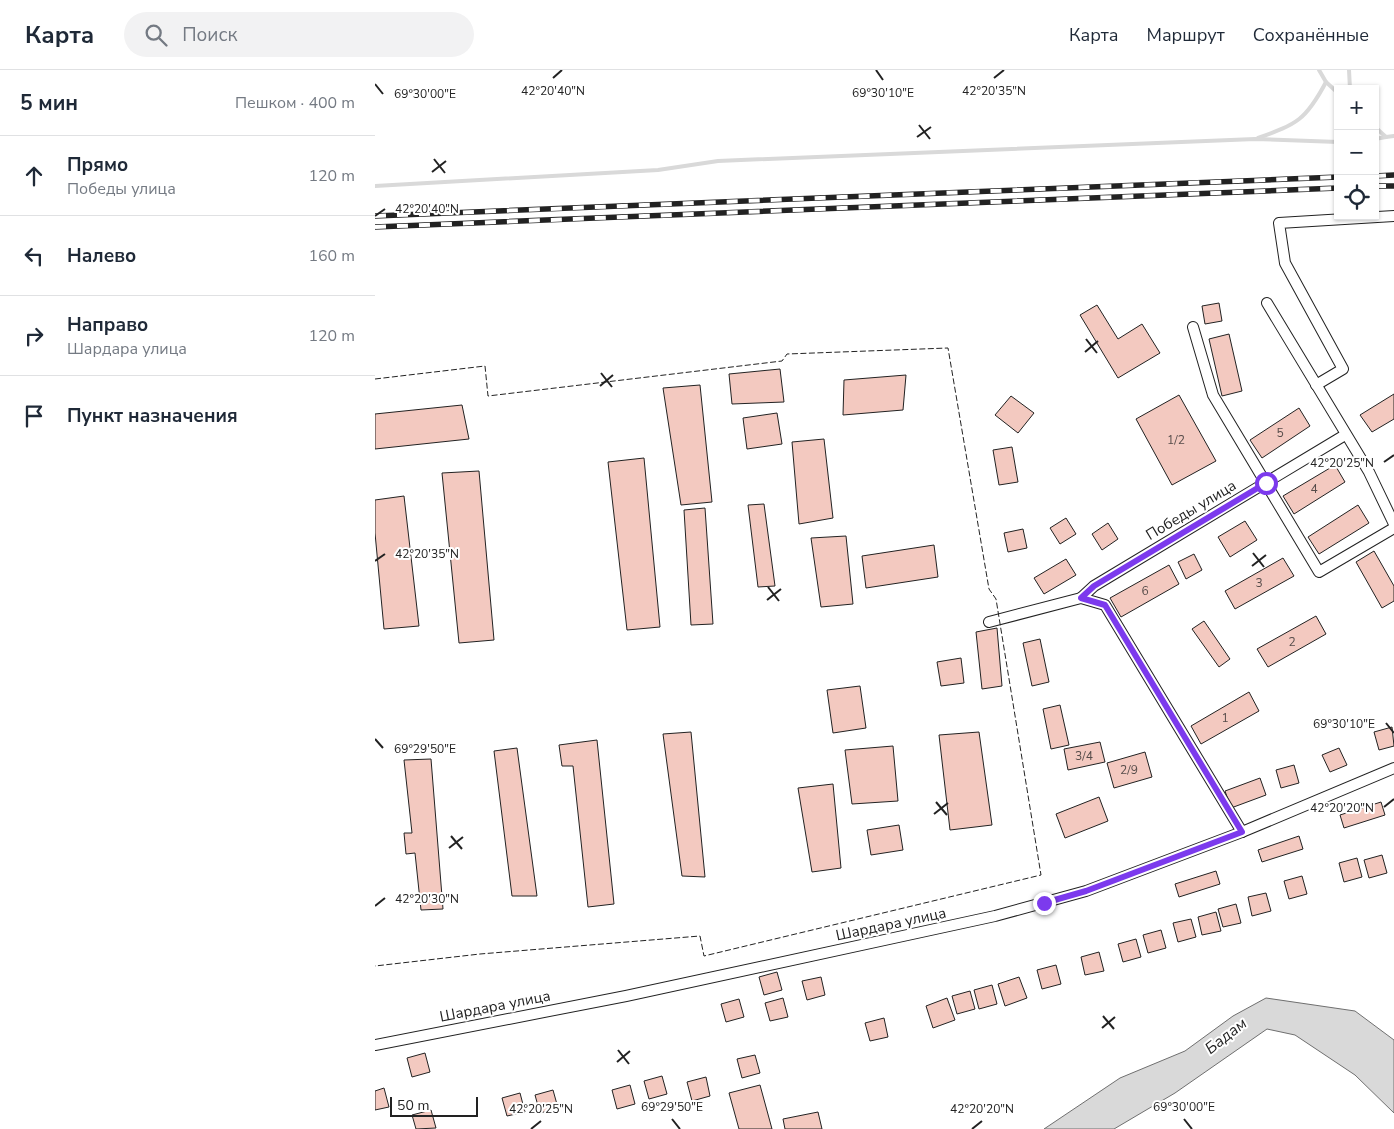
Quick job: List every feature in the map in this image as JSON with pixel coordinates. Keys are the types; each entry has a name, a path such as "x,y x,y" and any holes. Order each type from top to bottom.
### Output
{"street":[{"path":"1316,385 1343,369 1285,264 1279,223 1394,216"},
{"path":"1267,303 1369,472 1394,524"},
{"path":"1193,327 1213,395 1319,572 1394,528"},
{"name":"Победы улица","path":"1081,598 1094,586 1345,435"},
{"path":"989,622 1081,598 1105,605 1242,832"},
{"name":"Шардара улица","path":"375,1045 627,996 995,916 1086,891 1242,832 1394,768"}],"water":[{"name":"Бадам","path":"1266,998 1355,1011 1394,1040 1394,1113 1355,1075 1295,1035 1267,1029 1175,1093 1114,1129 1044,1129 1120,1078 1185,1051 1233,1016"}],"building":[{"path":"1219,303 1222,321 1205,324 1202,306"},
{"path":"1097,305 1118,339 1142,324 1160,353 1118,378 1080,315"},
{"path":"1229,334 1242,391 1222,396 1209,339"},
{"path":"780,369 784,402 732,404 729,374"},
{"path":"906,375 903,410 843,415 844,380"},
{"path":"700,385 712,502 681,505 663,388"},
{"path":"1394,394 1394,419 1372,432 1360,415"},
{"path":"1179,395 1216,461 1172,485 1136,419"},
{"path":"1011,396 1034,413 1018,433 995,415"},
{"path":"462,405 469,439 375,449 375,414"},
{"path":"1299,408 1310,426 1262,458 1250,440"},
{"path":"777,413 782,444 747,449 743,418"},
{"path":"824,439 833,518 799,524 792,442"},
{"path":"1012,447 1018,482 999,485 993,450"},
{"path":"644,458 660,627 627,630 608,462"},
{"path":"1335,465 1345,482 1294,514 1283,496"},
{"path":"479,471 494,640 459,643 442,473"},
{"path":"404,496 419,626 384,629 375,533 375,500"},
{"path":"764,504 775,586 758,587 748,505"},
{"path":"1358,505 1369,523 1319,554 1308,537"},
{"path":"705,508 713,624 691,625 684,510"},
{"path":"1066,518 1076,534 1060,544 1050,528"},
{"path":"1245,521 1257,540 1230,557 1218,537"},
{"path":"1108,523 1118,539 1102,550 1092,534"},
{"path":"1023,529 1027,548 1008,552 1004,533"},
{"path":"846,536 853,604 821,607 811,538"},
{"path":"934,545 938,577 866,588 862,556"},
{"path":"1374,551 1394,586 1394,601 1382,608 1356,562"},
{"path":"1194,554 1202,570 1186,579 1178,562"},
{"path":"1283,558 1294,576 1235,609 1225,591"},
{"path":"1066,559 1076,575 1044,594 1034,578"},
{"path":"1169,565 1179,584 1121,617 1110,598"},
{"path":"1316,616 1326,634 1268,667 1257,649"},
{"path":"1204,621 1230,659 1219,667 1192,629"},
{"path":"997,628 1002,686 982,689 976,632"},
{"path":"1040,639 1049,682 1032,686 1023,643"},
{"path":"961,658 964,683 941,686 937,662"},
{"path":"860,686 866,728 833,733 827,690"},
{"path":"1249,692 1259,711 1201,744 1191,726"},
{"path":"1060,705 1069,745 1051,749 1043,709"},
{"path":"1392,727 1394,746 1379,750 1374,732"},
{"path":"691,732 705,877 682,876 663,734"},
{"path":"979,732 992,825 950,830 939,735"},
{"path":"597,740 614,904 588,907 573,766 562,766 559,745"},
{"path":"1100,742 1105,762 1068,770 1064,749"},
{"path":"893,746 898,801 852,804 845,750"},
{"path":"517,748 537,896 512,896 494,751"},
{"path":"1339,748 1347,765 1330,772 1322,755"},
{"path":"1145,752 1152,777 1114,788 1107,763"},
{"path":"431,759 443,909 421,910 415,853 406,854 404,833 412,833 404,760"},
{"path":"1294,765 1299,783 1281,788 1276,770"},
{"path":"1260,778 1266,795 1231,808 1225,791"},
{"path":"833,784 841,868 812,872 798,788"},
{"path":"1099,797 1108,821 1065,838 1056,814"},
{"path":"1381,802 1385,815 1344,828 1340,815"},
{"path":"899,825 903,850 871,855 867,830"},
{"path":"1299,836 1303,849 1262,862 1258,850"},
{"path":"1382,855 1387,873 1369,878 1364,860"},
{"path":"1357,858 1362,877 1344,882 1339,863"},
{"path":"1216,871 1220,884 1179,897 1175,884"},
{"path":"1302,876 1307,894 1289,899 1284,881"},
{"path":"1266,893 1271,911 1252,916 1248,897"},
{"path":"1236,904 1241,923 1223,927 1218,909"},
{"path":"1216,912 1221,931 1202,935 1198,917"},
{"path":"1191,919 1196,937 1178,942 1173,923"},
{"path":"1161,930 1166,948 1148,953 1143,935"},
{"path":"1136,939 1141,957 1123,962 1118,944"},
{"path":"1099,952 1104,971 1085,975 1081,957"},
{"path":"1056,965 1061,984 1042,989 1037,970"},
{"path":"777,972 782,990 764,995 759,977"},
{"path":"821,977 825,995 807,1000 802,981"},
{"path":"1019,977 1027,998 1005,1006 998,984"},
{"path":"992,985 997,1004 979,1009 974,990"},
{"path":"970,991 975,1009 957,1014 952,996"},
{"path":"783,998 788,1017 770,1021 765,1003"},
{"path":"947,998 955,1020 933,1028 926,1006"},
{"path":"739,999 744,1017 726,1022 721,1004"},
{"path":"884,1018 888,1037 870,1041 865,1023"},
{"path":"425,1053 430,1072 412,1077 407,1058"},
{"path":"755,1055 760,1073 742,1078 737,1059"},
{"path":"662,1076 667,1094 649,1099 644,1081"},
{"path":"706,1077 710,1096 692,1101 687,1082"},
{"path":"630,1085 635,1104 617,1109 612,1090"},
{"path":"760,1085 772,1129 739,1129 729,1093"},
{"path":"384,1088 389,1107 375,1110 375,1091"},
{"path":"553,1090 558,1108 540,1113 535,1095"},
{"path":"520,1093 525,1112 507,1116 502,1098"},
{"path":"431,1110 436,1128 416,1129 412,1115"},
{"path":"818,1112 822,1129 785,1129 783,1119"}],"waterway":[{"path":"1319,70 1326,82 1334,89"},
{"path":"1349,70 1350,85"},
{"path":"1258,138 1282,129 1299,119 1312,105 1326,82"},
{"path":"1378,130 1386,137 1394,136"},
{"path":"1379,138 1386,137"},
{"path":"375,186 658,170 718,161 1255,139 1334,142"}],"railway":[{"path":"1379,176 1394,175"},
{"path":"375,216 1334,177"},
{"path":"1379,186 1394,186"},
{"path":"375,227 1334,188"}],"fence":[{"path":"375,379 485,366 488,396 782,361 787,354 948,348 989,589 996,599 1041,875 704,956 700,936 480,954 375,966"}],"route":[{"path":"1044,903 1086,891 1242,832 1105,605 1081,598 1094,586 1266,483"}]}
